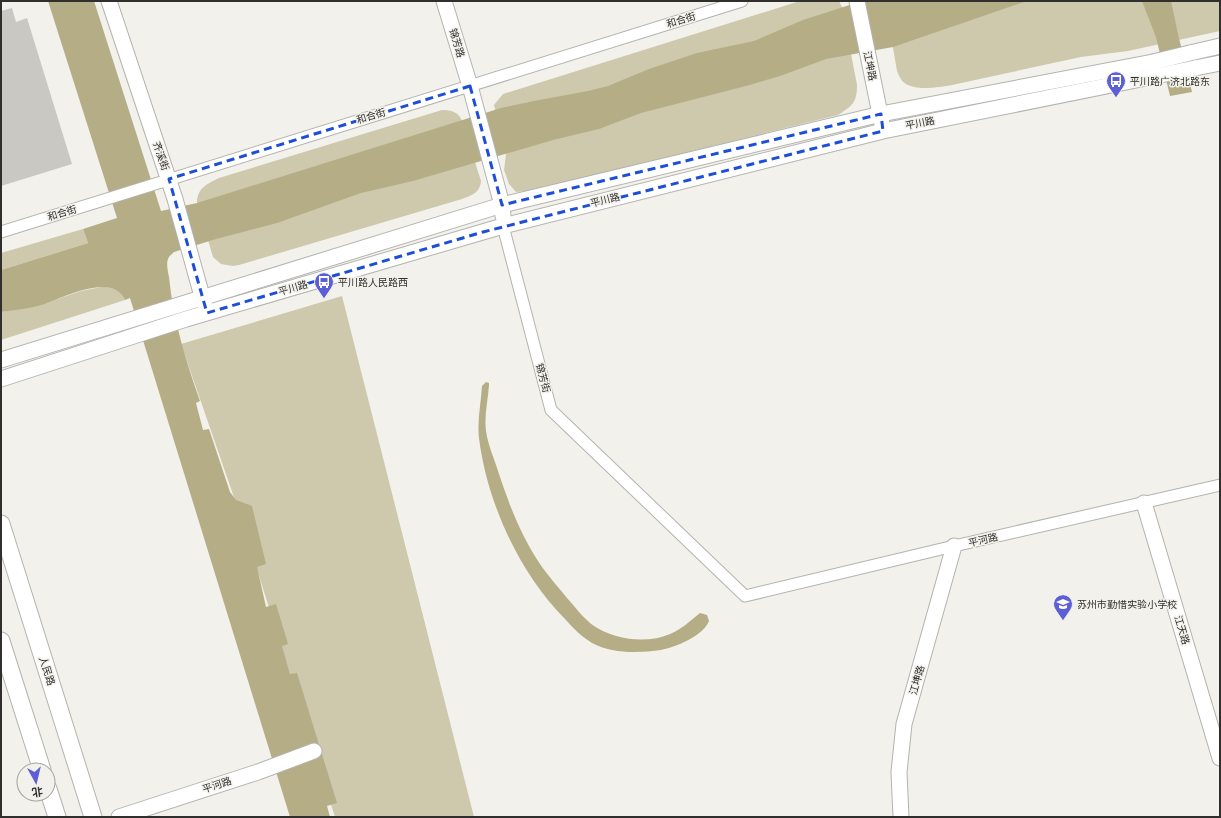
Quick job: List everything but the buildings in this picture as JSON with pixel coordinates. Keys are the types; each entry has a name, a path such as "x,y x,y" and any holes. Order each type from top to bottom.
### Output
{"main road":[{"name":"人民路","path":"1,524 93,817"},
{"path":"1,641 39,762"},
{"path":"52,802 57,817"}],"street":[{"name":"齐溪街","path":"109,1 163,181 175,199 207,313"},
{"name":"锦芳路","path":"444,1 470,86"},
{"name":"和合街","path":"1,232 742,1"},
{"name":"江坤路","path":"857,1 881,114 883,131"},
{"name":"平川路","path":"1,360 502,205 881,114 1154,62 1220,46"},
{"name":"平川路","path":"1,379 186,319 503,226 883,131 1220,63"},
{"name":"锦芳街","path":"470,86 502,205 503,226 552,410 746,596"},
{"name":"平河路","path":"746,596 954,546 1220,485"},
{"name":"江天路","path":"1144,503 1220,758"},
{"name":"江坤路","path":"901,817 899,772 904,724 954,546"},
{"name":"平河路","path":"119,817 258,772 314,751"}],"highlighted area":[{"path":"470,86 502,205 881,114 883,131 483,232 207,313 169,179"}],"shaded area":[{"path":"48,1 94,1 161,211 197,203 501,108 608,86 649,69 697,53 754,41 803,20 862,1 1027,1 893,47 826,59 780,76 746,86 641,113 599,129 553,140 413,181 361,193 277,223 174,252 168,258 167,266 177,324 185,356 200,401 196,403 203,430 209,429 230,492 236,500 252,506 266,564 257,567 266,607 276,604 288,644 282,646 290,674 297,673 337,803 327,806 330,817 290,817 130,298 125,300 118,291 109,287 97,287 71,294 38,306 1,312 1,270 88,243 83,229 117,218"},
{"path":"800,1 839,1 842,7 857,91 853,103 838,115 528,191 516,192 509,184 504,170 506,154 494,105 503,94"},
{"path":"885,1 1220,1 1220,31 1128,51 1081,57 952,85 929,88 916,87 904,83 897,71"},
{"path":"1142,1 1171,1 1192,92 1170,96 1156,37"},
{"path":"442,110 454,112 461,118 481,181 479,188 475,193 462,199 239,265 233,266 221,264 213,257 197,203 197,198 201,190 207,185 219,178"},
{"path":"83,229 88,243 1,270 1,253"},
{"path":"101,287 116,289 121,293 125,300 1,340 1,312 37,306 81,291"},
{"path":"342,296 474,817 335,817 237,506 181,344"},
{"path":"486,382 489,383 485,420 487,436 491,451 517,521 528,545 545,571 583,617 602,631 612,635 641,640 670,634 686,625 700,613 707,615 709,621 701,631 688,640 661,650 644,652 617,651 600,647 592,643 571,626 548,601 533,580 508,535 489,487 479,438 482,386"}],"place":[{"name":"平川路广济北路东","path":"1116,98"},
{"name":"平川路人民路西","path":"324,299"},
{"name":"苏州市勤惜实验小学校","path":"1063,621"}]}
